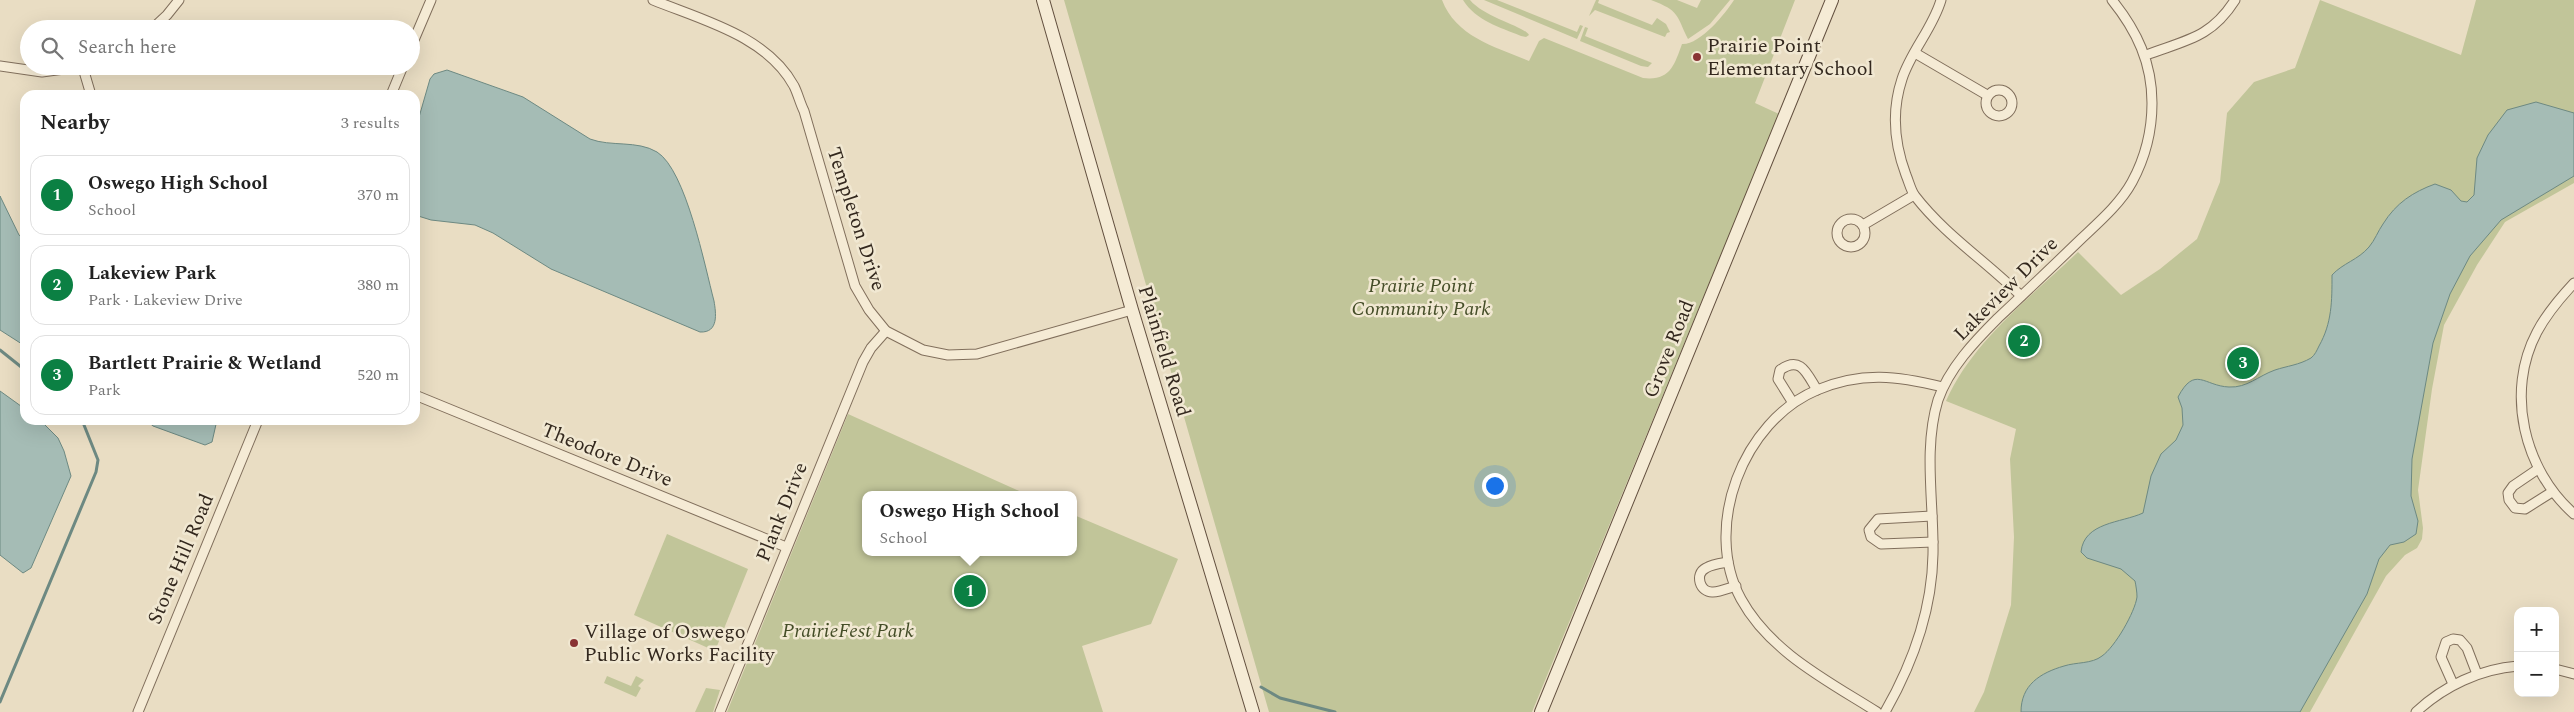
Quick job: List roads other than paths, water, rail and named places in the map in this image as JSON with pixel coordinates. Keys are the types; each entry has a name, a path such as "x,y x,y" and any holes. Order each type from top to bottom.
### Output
{"street":[{"path":"162,20 178,0"},
{"path":"420,26 431,0"},
{"name":"Templeton Drive","path":"653,0 740,36 760,48 778,64 794,86 804,112 855,286 869,310 886,331 923,350 948,355 976,354 1132,310"},
{"name":"Plainfield Road","path":"1043,0 1132,310 1253,712"},
{"name":"Grove Road","path":"1541,712 1832,0"},
{"path":"1941,0 1902,76 1894,116 1899,155 1914,195 1944,228 1985,261 2021,296"},
{"name":"Lakeview Drive","path":"1885,712 1915,653 1926,616 1933,542 1930,448 1934,416 1943,387 1960,360 1979,336 2109,213 2132,183 2144,156 2152,121 2152,89 2146,55 2128,19 2112,0"},
{"path":"2146,55 2204,33 2225,16 2235,0"},
{"path":"1915,53 1987,95"},
{"path":"0,66 20,69"},
{"path":"87,75 90,90"},
{"path":"393,90 399,75"},
{"path":"1863,225 1914,195"},
{"path":"2574,283 2552,307 2536,334 2524,369 2522,409 2526,438 2538,469 2552,492 2574,514"},
{"name":"Plank Drive","path":"720,712 862,362 870,348 886,331"},
{"path":"1793,403 1778,379 1780,370 1787,365 1796,364 1804,369 1817,390"},
{"path":"1877,712 1798,662 1774,641 1753,616 1736,586 1728,562 1727,525 1731,495 1744,462 1766,428 1793,403 1817,390 1842,382 1876,376 1907,378 1943,387"},
{"name":"Theodore Drive","path":"420,397 786,548"},
{"name":"Stone Hill Road","path":"138,712 256,425"},
{"path":"2538,469 2513,486 2508,493 2509,500 2515,508 2525,509 2552,492"},
{"path":"1932,516 1878,519 1871,524 1869,530 1871,537 1881,544 1933,542"},
{"path":"1728,562 1705,568 1700,574 1699,581 1704,589 1712,593 1736,586"},
{"path":"2453,684 2441,657 2446,642 2453,639 2460,640 2467,648 2477,674"},
{"path":"2416,712 2453,684 2477,674 2514,667"},
{"path":"2559,670 2574,674"}],"water":[{"path":"447,70 523,97 590,139 607,143 641,146 657,152 667,162 677,178 693,220 715,306 713,326 706,331 700,332 551,269 493,233 475,225 431,220 420,217 420,114 430,79 434,74"},
{"path":"2536,102 2574,113 2574,176 2501,220 2470,256 2450,294 2433,343 2412,459 2411,496 2418,521 2416,534 2404,542 2390,545 2379,559 2367,594 2300,712 2021,712 2024,694 2034,681 2055,669 2098,659 2113,645 2128,620 2137,597 2135,581 2121,569 2087,558 2081,552 2084,542 2096,529 2143,513 2151,476 2161,454 2176,440 2183,425 2182,408 2178,397 2184,387 2195,380 2220,386 2241,386 2269,372 2298,364 2311,358 2327,329 2331,303 2332,275 2365,251 2399,204 2419,191 2435,184 2451,190 2461,201 2467,202 2474,195 2477,158 2488,135 2507,110"},
{"path":"0,196 20,236 20,343 0,330"},
{"path":"0,391 20,405 20,425 45,425 58,438 71,476 31,568 23,573 0,555"},
{"path":"152,425 216,425 212,442 205,445"}],"waterway":[{"path":"0,350 20,366"},
{"path":"0,702 96,472 98,460 84,425"},
{"path":"1261,687 1280,698 1335,712"}],"place":[{"name":"Prairie Point Elementary School","path":"1697,57"},
{"name":"Lakeview Park","path":"2024,341"},
{"name":"Bartlett Prairie & Wetland","path":"2243,363"},
{"name":"Oswego High School","path":"970,591"},
{"name":"Village of Oswego Public Works Facility","path":"574,643"}],"park label":[{"name":"Prairie Point Community Park","path":"1421,298"},
{"name":"PrairieFest Park","path":"848,631"}]}
